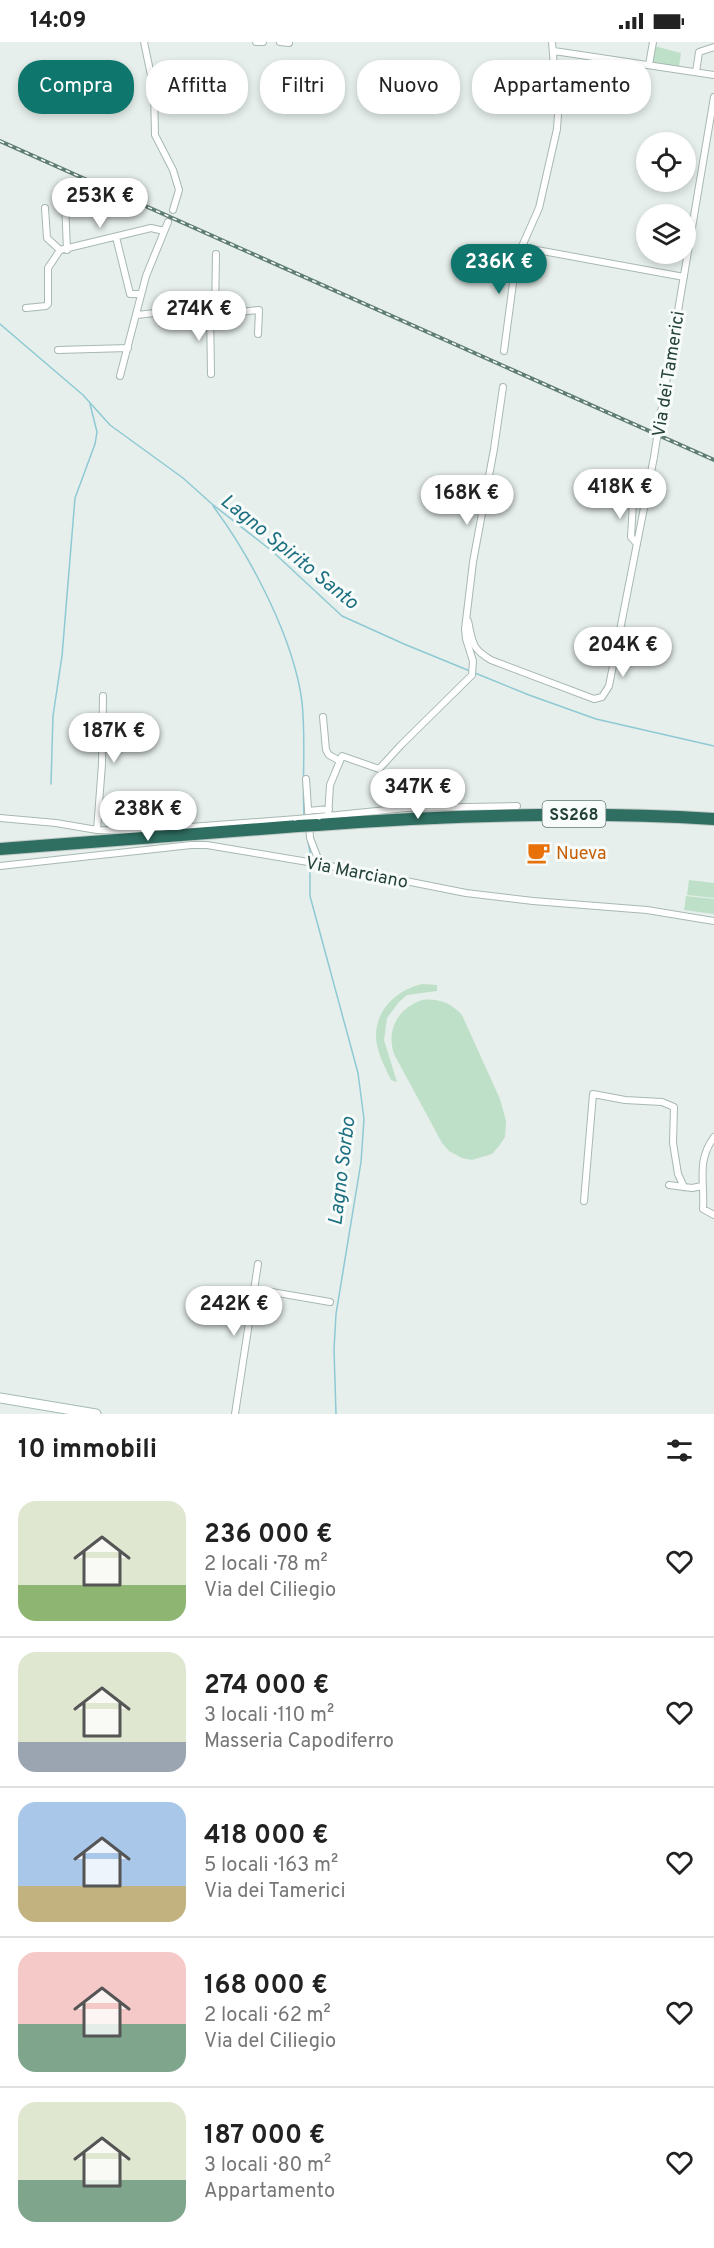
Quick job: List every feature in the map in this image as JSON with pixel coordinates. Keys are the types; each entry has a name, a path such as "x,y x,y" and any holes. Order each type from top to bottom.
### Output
{"highway":[{"name":"SS268","path":"0,849 317,821 544,814 714,819"}],"main road":[{"path":"0,1398 96,1414"}],"street":[{"path":"144,42 154,90 155,135 173,170 179,190 173,210"},
{"path":"256,42 263,42"},
{"path":"280,42 289,44"},
{"path":"504,351 515,268 539,208 557,129 552,42"},
{"path":"650,60 654,42"},
{"path":"696,72 699,52 714,47"},
{"path":"554,51 615,60"},
{"path":"651,65 714,75"},
{"name":"Via dei Tamerici","path":"467,620 473,645 477,651 491,660 594,699 602,697 609,686 654,456 714,97"},
{"path":"64,250 65,202"},
{"path":"45,208 47,238 64,250"},
{"path":"120,376 141,294 168,222"},
{"path":"26,308 48,304 48,268 64,250 151,228 164,231"},
{"path":"116,237 130,294 141,294"},
{"path":"523,244 526,248 684,277"},
{"path":"211,374 216,254"},
{"path":"137,315 212,311 218,314 259,310 258,334"},
{"path":"58,350 128,348"},
{"path":"328,817 330,785 344,756 379,769 400,745 472,675 472,661 466,639 473,562 503,387"},
{"path":"634,485 631,537 637,544"},
{"path":"97,830 102,764 103,696"},
{"path":"323,717 326,750 329,755 340,761"},
{"path":"306,779 310,838 320,864"},
{"path":"317,821 328,817 369,811 406,808 517,806"},
{"path":"308,811 328,809"},
{"path":"0,818 97,830 137,831 298,823"},
{"name":"Via Marciano","path":"0,866 191,844 207,845 320,864 466,893 647,910 714,921"},
{"path":"584,1201 594,1094 625,1100 662,1102 674,1107 673,1143 678,1174 684,1187"},
{"path":"714,1137 703,1160 702,1186 703,1209 714,1215"},
{"path":"669,1185 702,1186"},
{"path":"235,1414 258,1264"},
{"path":"254,1289 330,1302"}],"green space":[{"path":"654,46 681,53 679,67 651,63"},
{"path":"689,880 714,883 714,898 687,895"},
{"path":"686,896 714,899 714,914 684,910"},
{"path":"422,984 437,985 437,991 407,995 387,1018 384,1040 397,1082 391,1080 379,1053 376,1042 377,1026 384,1009 390,1002 405,991"},
{"path":"422,1000 444,1002 462,1015 500,1099 506,1121 505,1137 492,1154 472,1160 449,1151 442,1143 394,1054 392,1037 396,1021 406,1008"}],"waterway":[{"name":"Lagno Spirito Santo","path":"0,324 83,395 110,425 183,478 272,551 342,616 470,671"},
{"path":"51,784 53,716 62,656 75,498 95,444 97,432 90,404"},
{"name":"Lagno Sorbo","path":"213,506 256,574 290,652 302,702 304,816"},
{"name":"Lagno Spirito Santo","path":"475,673 596,719 714,746"},
{"name":"Lagno Sorbo","path":"306,830 311,858"},
{"name":"Lagno Sorbo","path":"310,866 310,896 358,1073 364,1119 361,1162 336,1314 334,1349 336,1414"}],"railway":[{"path":"0,141 714,460"}],"place":[{"name":"Nueva","path":"538,853"}]}
